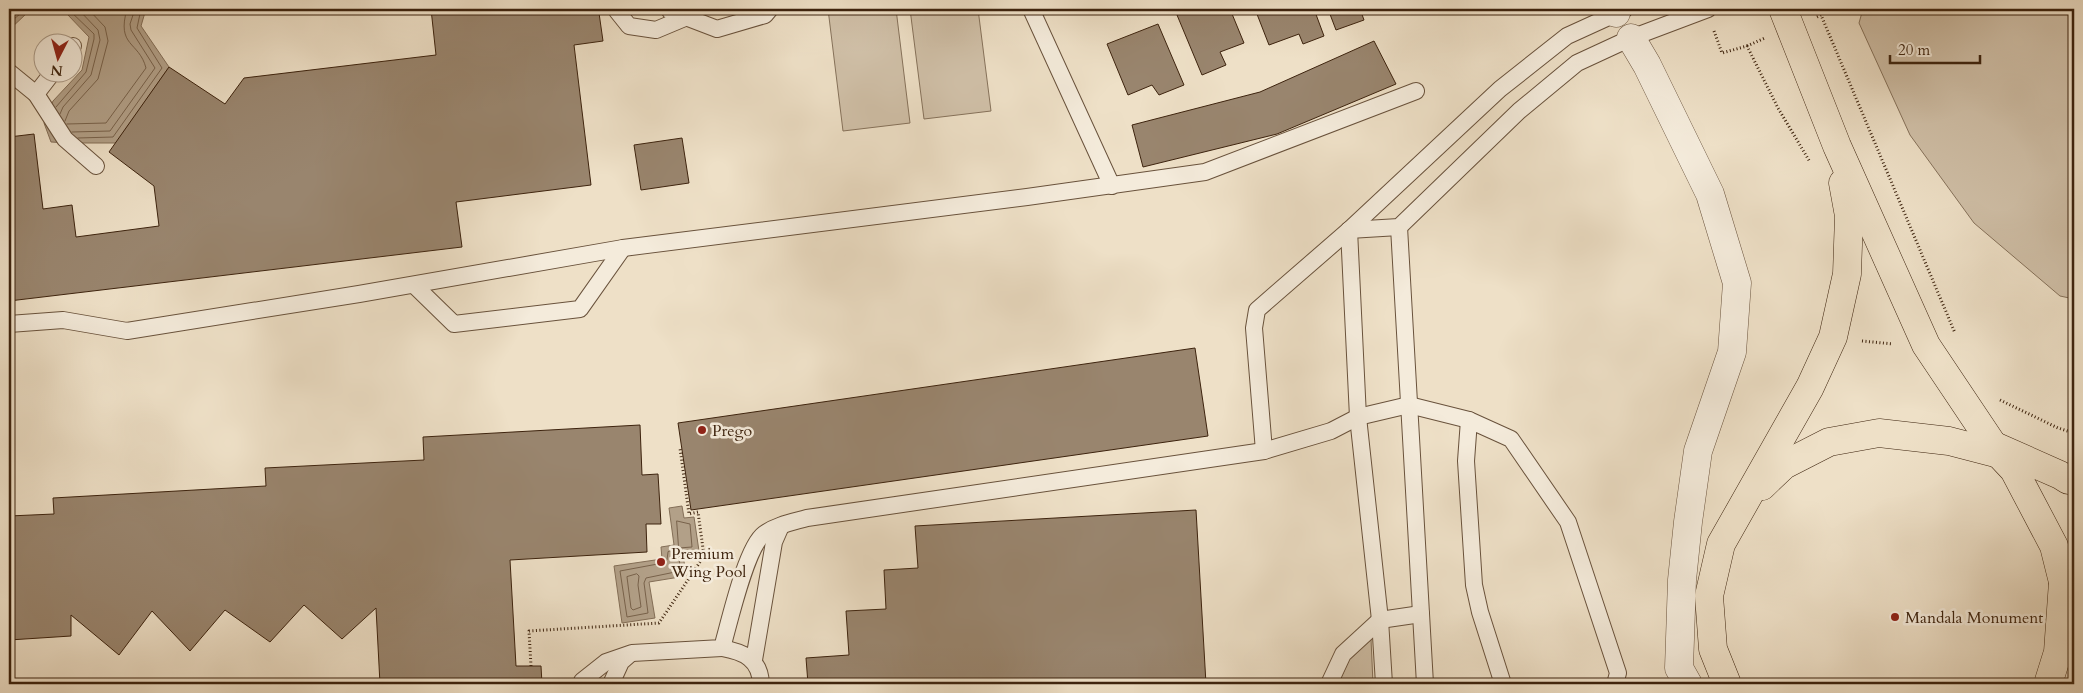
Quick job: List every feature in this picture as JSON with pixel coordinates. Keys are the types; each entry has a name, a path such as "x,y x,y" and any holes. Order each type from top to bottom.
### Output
{"highway":[{"path":"1781,9 1837,146 1926,345 2002,457 2054,546 2069,591 2058,652 2048,684"},
{"path":"1727,684 1713,649 1709,596 1721,544 1810,388 1833,337 1847,274 1849,216 1837,146"},
{"path":"1748,499 1784,464 1829,442 1879,433 1949,441 2002,457 2057,480 2071,480"},
{"path":"2058,652 2074,630"}],"street":[{"path":"1631,38 1647,64 1710,194 1737,283 1732,352 1698,451 1688,522 1682,580 1679,668 1688,684"}],"lane":[{"path":"669,9 717,29 765,15 770,9"},
{"path":"1032,9 1112,186"},
{"path":"1349,230 1400,227 1519,111 1578,63 1631,38 1707,9"},
{"path":"1264,451 1254,328 1257,310 1349,230 1500,88 1567,36 1619,10 1631,38"},
{"path":"617,11 629,26 656,30 687,18"},
{"path":"9,72 36,94 65,139 96,166"},
{"path":"36,94 45,82"},
{"path":"9,324 63,320 127,331 414,285 623,248 1112,186 1205,172 1416,91"},
{"path":"1400,227 1408,405 1425,684"},
{"path":"1349,230 1358,417 1380,620 1384,684"},
{"path":"414,285 454,324 580,309 623,248"},
{"path":"722,648 752,550 763,534 781,526 817,517 1264,451 1331,431 1358,417 1408,405 1469,420 1511,439 1568,522 1618,673 1615,684"},
{"path":"1469,420 1466,460 1474,585 1480,612 1504,684"},
{"path":"761,684 761,678 754,660 774,542 781,526"},
{"path":"1329,684 1343,654 1380,620 1421,614"},
{"path":"581,684 582,681 606,662 632,653 722,648 739,651 754,660"},
{"path":"611,684 621,662 632,653"}],"path":[{"path":"1707,9 1722,53 1748,46 1778,108 1814,170"},
{"path":"1818,9 1821,15"},
{"path":"1955,331 1958,341"},
{"path":"1833,337 1893,344 1926,345"},
{"path":"1996,398 2058,428 2074,433"},
{"path":"531,666 529,632 659,623 704,556 698,512 689,514 680,448"},
{"path":"177,684 188,684"},
{"path":"225,684 230,684"}],"shaded area":[{"path":"828,9 896,9 910,123 843,131"},
{"path":"910,9 978,9 991,111 924,119"},
{"path":"1863,9 2074,9 2074,299 2060,296 1974,223 1910,135 1859,23"},
{"path":"1371,639 1373,684 1338,684 1349,660"}],"water":[{"path":"9,9 146,9 141,26 169,67 116,143 51,142 44,123 53,101 71,82 82,82 82,70 89,37 67,14 26,14 9,30"},
{"name":"Premium Wing Pool","path":"682,506 684,518 694,517 699,551 683,554 686,576 649,582 655,618 622,623 614,566 662,559 661,547 674,545 669,508"}],"building":[{"path":"431,9 636,9 599,13 603,41 574,45 591,185 456,202 462,247 9,301 9,137 34,134 43,209 72,205 76,237 159,226 154,186 109,152 169,67 225,104 244,78 436,55"},
{"path":"1192,9 1230,9 1244,43 1220,52 1226,65 1202,75 1177,15"},
{"path":"1255,9 1314,9 1324,36 1303,44 1299,34 1269,45"},
{"path":"1328,9 1360,9 1364,20 1336,30"},
{"path":"1158,24 1184,85 1159,95 1152,85 1128,95 1107,44"},
{"path":"1374,41 1396,84 1277,134 1143,167 1132,125 1260,92"},
{"path":"682,138 689,183 641,190 634,145"},
{"path":"1195,348 1208,436 691,510 678,423"},
{"path":"640,425 642,475 658,474 661,524 646,524 647,552 510,560 516,666 541,666 542,684 380,684 376,608 342,639 304,605 270,642 225,610 190,651 152,611 119,655 71,615 71,636 9,640 9,516 54,514 53,498 266,486 265,468 424,460 423,437"},
{"path":"1196,510 1206,684 808,684 806,658 849,655 846,611 886,609 884,570 918,568 915,526"}],"place":[{"name":"Prego","path":"702,430"},
{"name":"Premium Wing Pool","path":"661,562"},
{"name":"Mandala Monument","path":"1895,617"}]}
